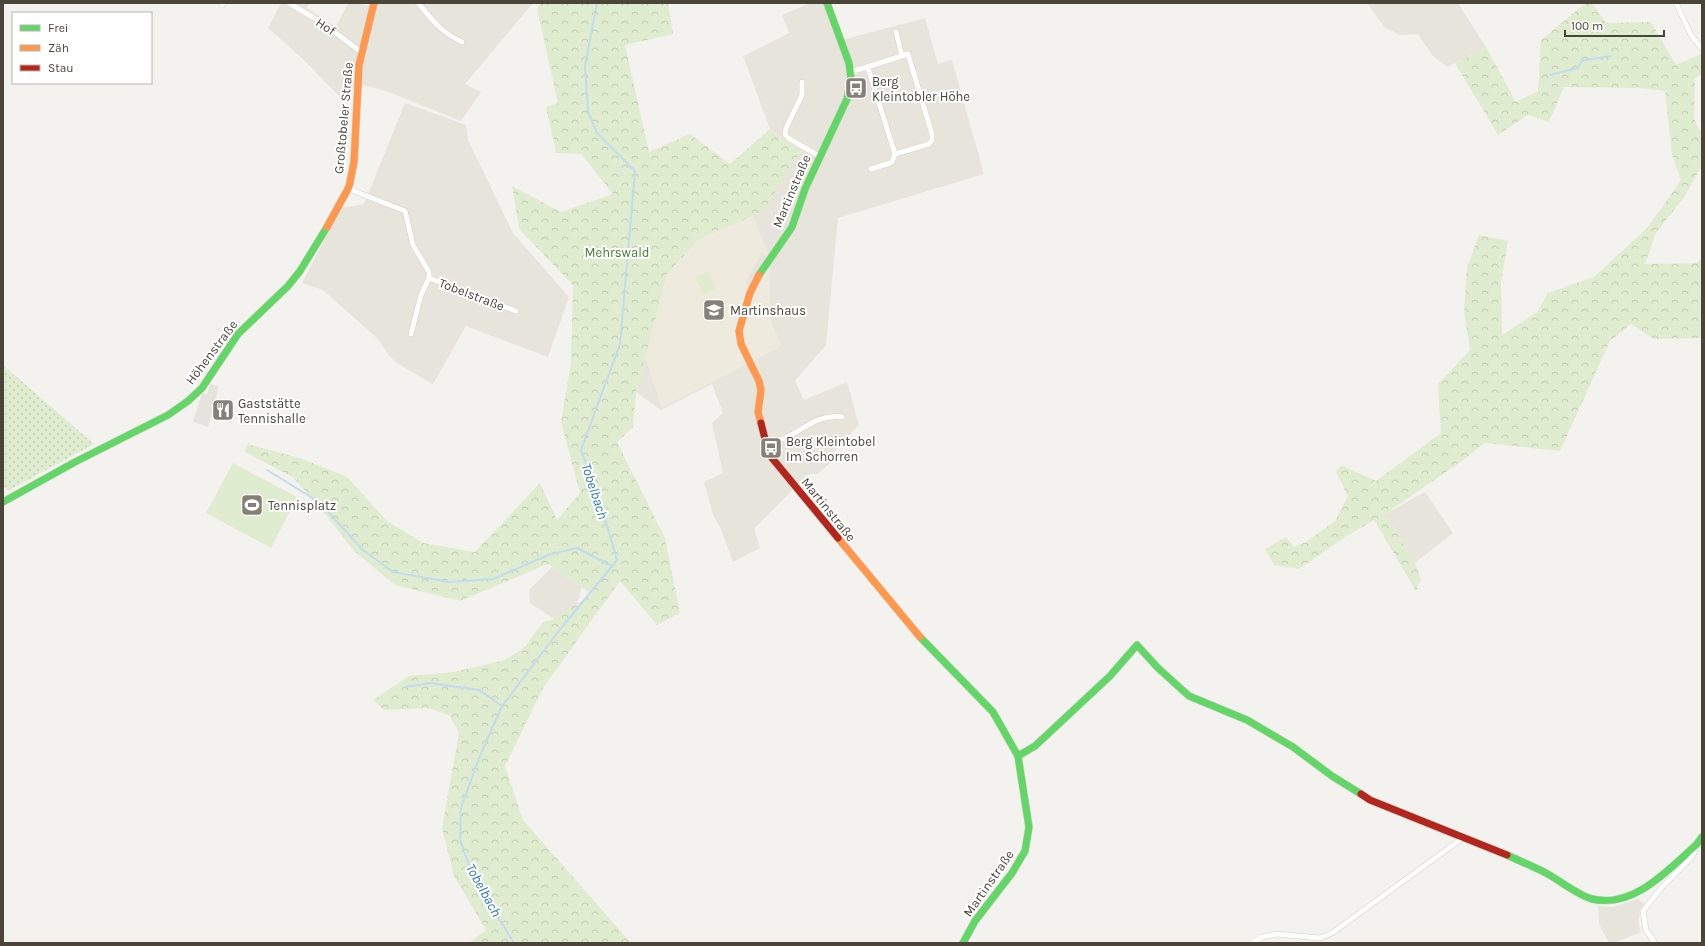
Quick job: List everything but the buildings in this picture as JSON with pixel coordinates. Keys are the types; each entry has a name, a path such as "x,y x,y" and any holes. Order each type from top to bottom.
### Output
{"street":[{"name":"Hof","path":"289,3 324,24 354,48 362,52"},
{"name":"Großtobeler Straße","path":"349,187 354,162 359,65 374,3"},
{"path":"418,3 448,35 462,42"},
{"name":"Martinstraße","path":"827,3 848,59 851,72 850,87 847,99 804,189 792,227 762,270 750,293 740,331 741,344 759,381 761,390 758,408 766,444 772,458 913,630 992,712 1018,756 1029,827 1025,850 1012,873 975,921 963,943"},
{"path":"1676,3 1691,35 1702,49"},
{"path":"896,32 902,56"},
{"path":"851,72 868,68 908,54 932,134 932,140 929,144 895,154"},
{"path":"868,68 895,154 892,162 871,169"},
{"path":"802,82 802,95 786,128 785,134 788,138 819,156"},
{"path":"349,187 354,191 405,211 413,245 429,272 429,278 421,295 411,334"},
{"name":"Höhenstraße","path":"3,502 74,462 168,415 188,401 202,388 238,334 288,286 316,246 349,187"},
{"name":"Tobelstraße","path":"429,278 516,311"},
{"path":"766,444 786,437 810,423 827,417 842,417"},
{"path":"1018,756 1035,746 1110,676 1137,645 1158,668 1189,696 1247,720 1293,747 1332,776 1370,800 1464,837 1546,872 1590,899 1603,901 1623,899 1643,889 1696,845 1702,837"},
{"path":"1252,943 1262,937 1277,934 1320,938 1332,933 1464,837"},
{"path":"1655,943 1646,930 1643,910 1662,887 1690,859 1694,853 1696,845"}],"shaded area":[{"path":"281,3 309,3 307,8 336,27 348,3 359,3 368,6 369,3 533,3 465,84 481,92 461,121 386,91 364,85 355,87 341,98 305,61 268,28"},
{"path":"810,3 823,3 838,41 925,18 938,64 952,60 984,174 838,218 826,345 795,381 804,400 847,382 859,425 834,451 831,462 818,474 808,474 754,529 760,548 733,562 721,529 714,517 704,482 723,473 712,423 723,413 712,384 661,410 636,392 667,274 802,150 781,138 770,129 743,56 789,33 782,15"},
{"path":"1367,3 1458,3 1486,47 1447,67 1432,55 1418,34 1400,35 1384,27"},
{"path":"405,103 466,125 468,140 513,233 569,297 548,357 466,326 433,384 395,362 377,338 323,290 302,283 341,208 364,204"},
{"name":"Martinshaus","path":"753,215 769,256 771,322 782,346 662,408 645,357 667,274 699,239"},
{"path":"774,223 781,238 776,239 773,246 768,248 762,229"},
{"path":"762,253 768,257 751,286 745,283"},
{"path":"210,384 219,386 208,427 193,422 202,393 207,394"},
{"path":"1425,492 1453,533 1415,563 1385,514"},
{"path":"552,567 582,587 577,604 554,619 530,603 529,590"},
{"path":"1638,899 1644,904 1638,920 1641,932 1614,943 1609,943 1599,924 1598,906 1613,907"}],"green space":[{"name":"Mehrswald","path":"540,3 668,3 673,34 625,45 649,152 690,134 730,164 770,129 781,138 802,150 763,211 699,239 667,274 636,392 633,427 617,442 665,538 680,613 657,625 620,581 543,688 505,766 523,820 631,943 469,943 486,930 454,876 442,828 459,733 449,715 427,708 384,710 373,700 409,676 454,672 505,660 525,647 543,622 554,619 592,594 548,564 460,601 395,585 352,549 330,520 294,478 245,452 247,444 300,458 347,477 387,521 423,543 475,552 540,483 557,520 580,493 561,422 571,363 573,285 519,229 512,186 561,212 613,194 581,154 556,153 546,107 558,103 537,9"},
{"path":"1586,3 1592,3 1606,23 1651,22 1676,65 1701,54 1702,56 1702,74 1695,78 1694,119 1702,134 1702,166 1684,197 1656,233 1645,264 1697,263 1702,258 1702,338 1654,339 1631,324 1610,341 1560,451 1485,443 1462,461 1385,514 1415,563 1421,579 1416,591 1374,520 1344,538 1299,569 1274,565 1265,549 1286,537 1294,547 1306,542 1335,521 1348,496 1336,472 1341,465 1376,481 1441,433 1438,384 1470,350 1464,311 1467,267 1479,235 1508,241 1501,283 1502,335 1537,312 1548,293 1594,277 1648,227 1681,180 1672,155 1665,91 1640,88 1564,87 1549,122 1528,115 1498,135 1455,63 1486,47 1516,102 1538,91 1541,40"},
{"path":"708,271 716,289 704,295 695,277"},
{"path":"3,365 94,444 8,491 3,487"},
{"name":"Tennisplatz","path":"233,463 297,497 271,548 206,513"}],"waterway":[{"name":"Tobelbach","path":"514,943 473,876 460,840 461,808 479,758 502,706 558,632 617,560 599,499 581,450 620,344 635,171 597,133 588,111 585,66 597,3"},
{"path":"1550,75 1578,68 1581,62 1585,60 1611,56"},
{"path":"267,470 319,502 363,550 393,572 449,582 493,579 548,555 577,548 612,566"},
{"path":"406,687 430,683 479,690 502,706"}],"traffic: fast":[{"path":"759,275 792,227 805,189 847,99 851,78 849,63 827,3"},
{"path":"3,502 75,462 168,415 188,401 202,388 238,334 288,286 300,271 327,227"},
{"path":"920,637 993,712 1018,756 1029,827 1025,851 1012,873 975,921 963,943"},
{"path":"1018,756 1035,746 1110,676 1137,645 1158,668 1189,696 1247,720 1293,747 1332,776 1361,794"},
{"path":"1507,855 1546,873 1587,897 1607,901 1636,893 1649,885 1662,876 1696,845 1702,837"}],"traffic: slow":[{"path":"327,227 349,187 354,162 359,65 374,3"},
{"path":"759,275 750,293 739,331 741,344 759,381 761,390 758,412 761,423"},
{"path":"838,538 920,637"}],"traffic: jam":[{"path":"761,423 768,451 772,458 838,538"},
{"path":"1361,794 1370,800 1507,855"}],"place":[{"name":"Berg Kleintobler Höhe","path":"856,88"},
{"name":"Martinshaus","path":"714,310"},
{"name":"Gaststätte Tennishalle","path":"223,410"},
{"name":"Berg Kleintobel Im Schorren","path":"771,448"},
{"name":"Tennisplatz","path":"252,505"}]}
